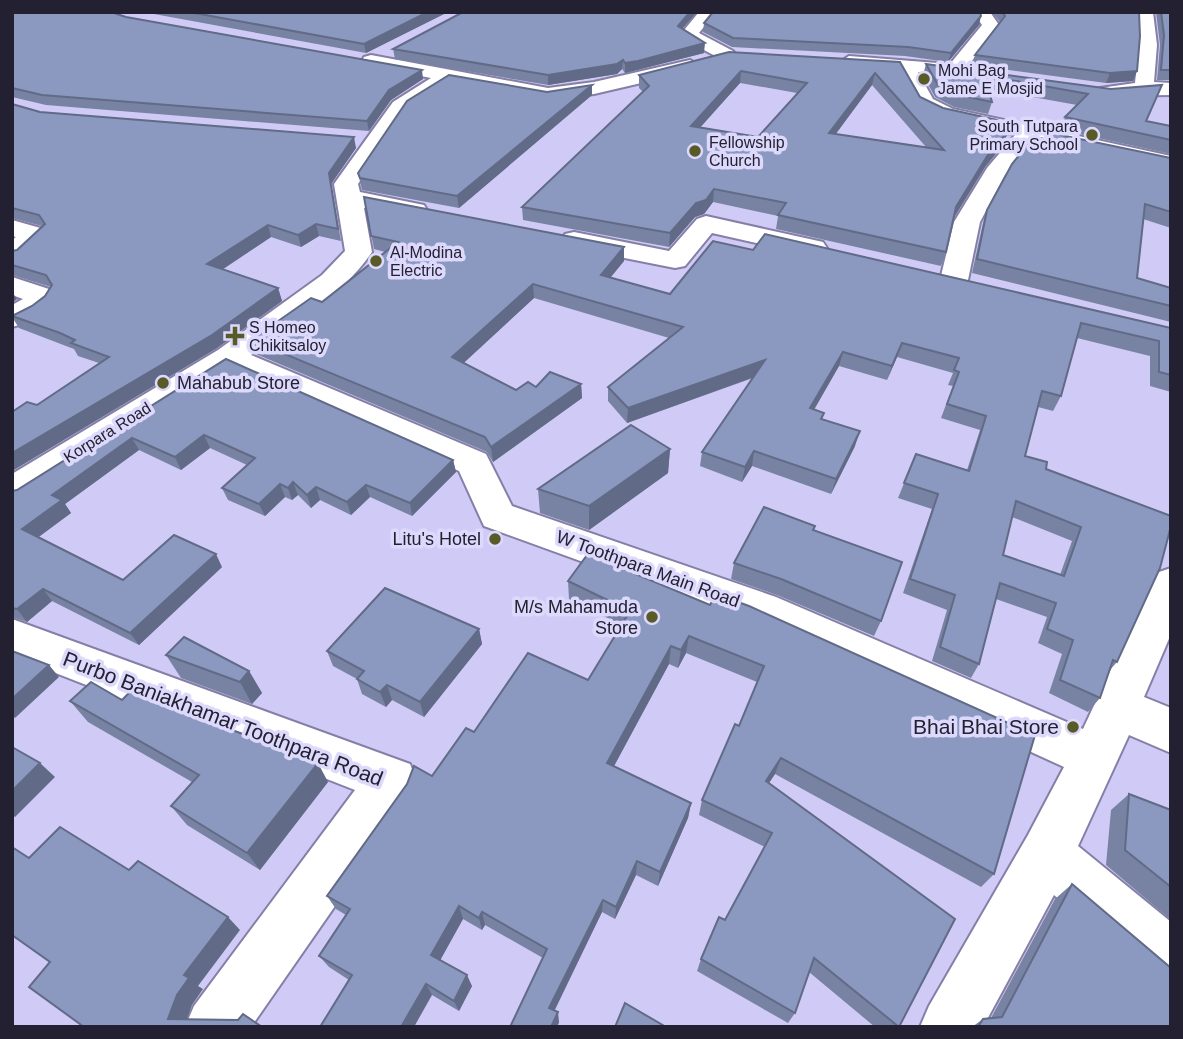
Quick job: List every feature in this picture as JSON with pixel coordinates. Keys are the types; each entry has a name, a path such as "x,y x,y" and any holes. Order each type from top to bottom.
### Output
{"street":[{"path":"688,12 708,12"},
{"path":"398,47 363,60 548,94 594,88 734,56 689,35 708,12"},
{"path":"955,70 991,25 981,12"},
{"path":"1144,88 1148,45 1145,12"},
{"path":"836,61 905,65 995,76"},
{"path":"905,65 925,103 947,114 1171,163"},
{"path":"444,215 348,197 346,184 362,140 400,106 447,76"},
{"path":"1091,90 1171,89"},
{"path":"981,287 941,277 967,222 995,173 1029,132"},
{"name":"Korpara Road","path":"12,491 229,357 332,281 359,252 348,197"},
{"path":"552,236 675,260 706,224 837,253"},
{"path":"12,228 35,235 12,254"},
{"path":"12,285 42,296 41,300 12,318"},
{"name":"W Toothpara Main Road","path":"229,357 473,463 498,516 761,609 1095,757"},
{"path":"950,1027 1047,854 1095,757 1171,584"},
{"name":"Purbo Baniakhamar Toothpara Road","path":"12,638 392,781 215,1027"},
{"path":"1117,707 1171,731"},
{"path":"1047,854 1171,959"}],"building":[{"path":"12,12 111,12 126,17 422,70 389,90 367,121 42,95 12,88"},
{"path":"189,12 428,12 364,44"},
{"path":"463,12 690,12 678,26 705,43 638,61 625,63 623,60 617,64 548,75 393,49"},
{"path":"713,12 980,12 981,16 951,53 908,47 733,38 704,23"},
{"path":"1002,12 1139,12 1137,71 1110,73 975,55 1005,16"},
{"path":"1161,12 1171,12 1171,70 1161,70 1164,35"},
{"path":"729,52 900,62 920,97 943,108 998,120 1001,131 1008,132 989,153 956,207 946,252 778,215 786,203 714,189 706,200 696,203 670,233 522,207 649,86 639,75","holes":["741,71 807,83 758,137 691,126","875,73 944,150 829,133"]},
{"path":"926,64 1111,89 1162,85 1146,121 1171,126 1171,140 1065,117 1088,94 988,76 989,81 986,81 992,102 958,95 938,85"},
{"path":"449,75 547,92 592,85 457,196 360,178 358,173 407,101"},
{"path":"12,104 40,112 354,137 329,173 338,229 316,224 298,235 268,225 207,264 278,288 212,335 12,453 12,412 27,402 37,405 109,357 71,343 75,340 60,333 12,316 45,296 52,285 46,275 12,265 12,251 17,250 45,224 39,215 12,208"},
{"path":"1051,133 1171,158 1171,212 1145,204 1137,278 1171,288 1171,306 977,259 987,210 1012,164 1034,137 1045,139"},
{"path":"364,197 624,247 601,275 670,294 713,241 753,250 765,234 1171,328 1171,375 1159,372 1159,341 1081,323 1061,396 1042,391 1025,456 1047,462 1046,469 1171,516 1160,568 1117,662 1113,660 1100,698 1060,680 1073,640 1047,629 1056,603 1000,583 979,664 940,647 955,595 910,579 938,494 904,483 916,454 969,471 986,416 947,404 959,372 954,370 959,358 902,343 892,366 843,352 810,408 824,413 821,419 860,431 836,479 754,451 745,467 702,452 765,360 628,408 608,387 683,327 533,284 452,357 516,390 528,382 536,387 550,372 581,384 491,447 485,437 251,340 311,298 322,302 398,242 371,236","holes":["1016,501 1081,527 1064,576 1003,555"]},
{"path":"226,359 453,460 410,503 366,485 347,502 316,487 307,495 293,482 288,488 280,484 259,504 222,488 255,458 204,435 175,457 132,438 52,495 62,500 22,529 123,580 174,535 216,554 130,633 43,589 17,609 12,608 12,491"},
{"path":"631,425 670,449 589,506 538,489"},
{"path":"764,507 815,526 813,530 902,562 881,621 781,579 734,563"},
{"path":"590,551 627,568 626,570 710,605 716,594 749,606 1035,735 994,874 781,758 766,781 955,919 899,1027 814,958 795,1013 701,959 719,917 725,920 772,833 702,800 735,724 739,726 764,666 689,636 681,650 671,646 607,763 691,803 660,872 637,861 616,907 603,900 549,1008 558,1012 551,1027 510,1027 547,949 482,912 479,918 459,906 431,955 467,975 454,1001 426,984 401,1027 320,1027 352,975 319,956 350,909 327,896 407,784 414,766 432,776 466,728 474,732 528,653 588,680 630,611 568,581"},
{"path":"385,588 479,629 420,702 387,685 380,692 357,679 364,671 327,651"},
{"path":"184,637 249,671 240,682 166,655"},
{"path":"12,651 49,665 12,699"},
{"path":"91,682 122,700 131,691 318,763 247,853 171,806 199,775 70,701"},
{"path":"12,747 40,763 12,791"},
{"path":"1129,794 1171,810 1171,887 1125,850"},
{"path":"60,827 129,870 138,861 228,917 184,975 189,978 177,995 168,1019 238,1020 243,1014 262,1027 84,1027 29,987 50,962 12,935 12,847 29,858"},
{"path":"1072,884 1171,968 1171,1027 978,1027 983,1019 1002,1017"},
{"path":"625,1003 666,1027 615,1027"}],"place":[{"name":"Mohi Bag Jame E Mosjid","path":"924,79"},
{"name":"South Tutpara Primary School","path":"1092,135"},
{"name":"Fellowship Church","path":"695,151"},
{"name":"Al-Modina Electric","path":"376,261"},
{"name":"S Homeo Chikitsaloy","path":"235,336"},
{"name":"Mahabub Store","path":"163,383"},
{"name":"Litu's Hotel","path":"495,539"},
{"name":"M/s Mahamuda Store","path":"652,617"},
{"name":"Bhai Bhai Store","path":"1073,727"}]}
